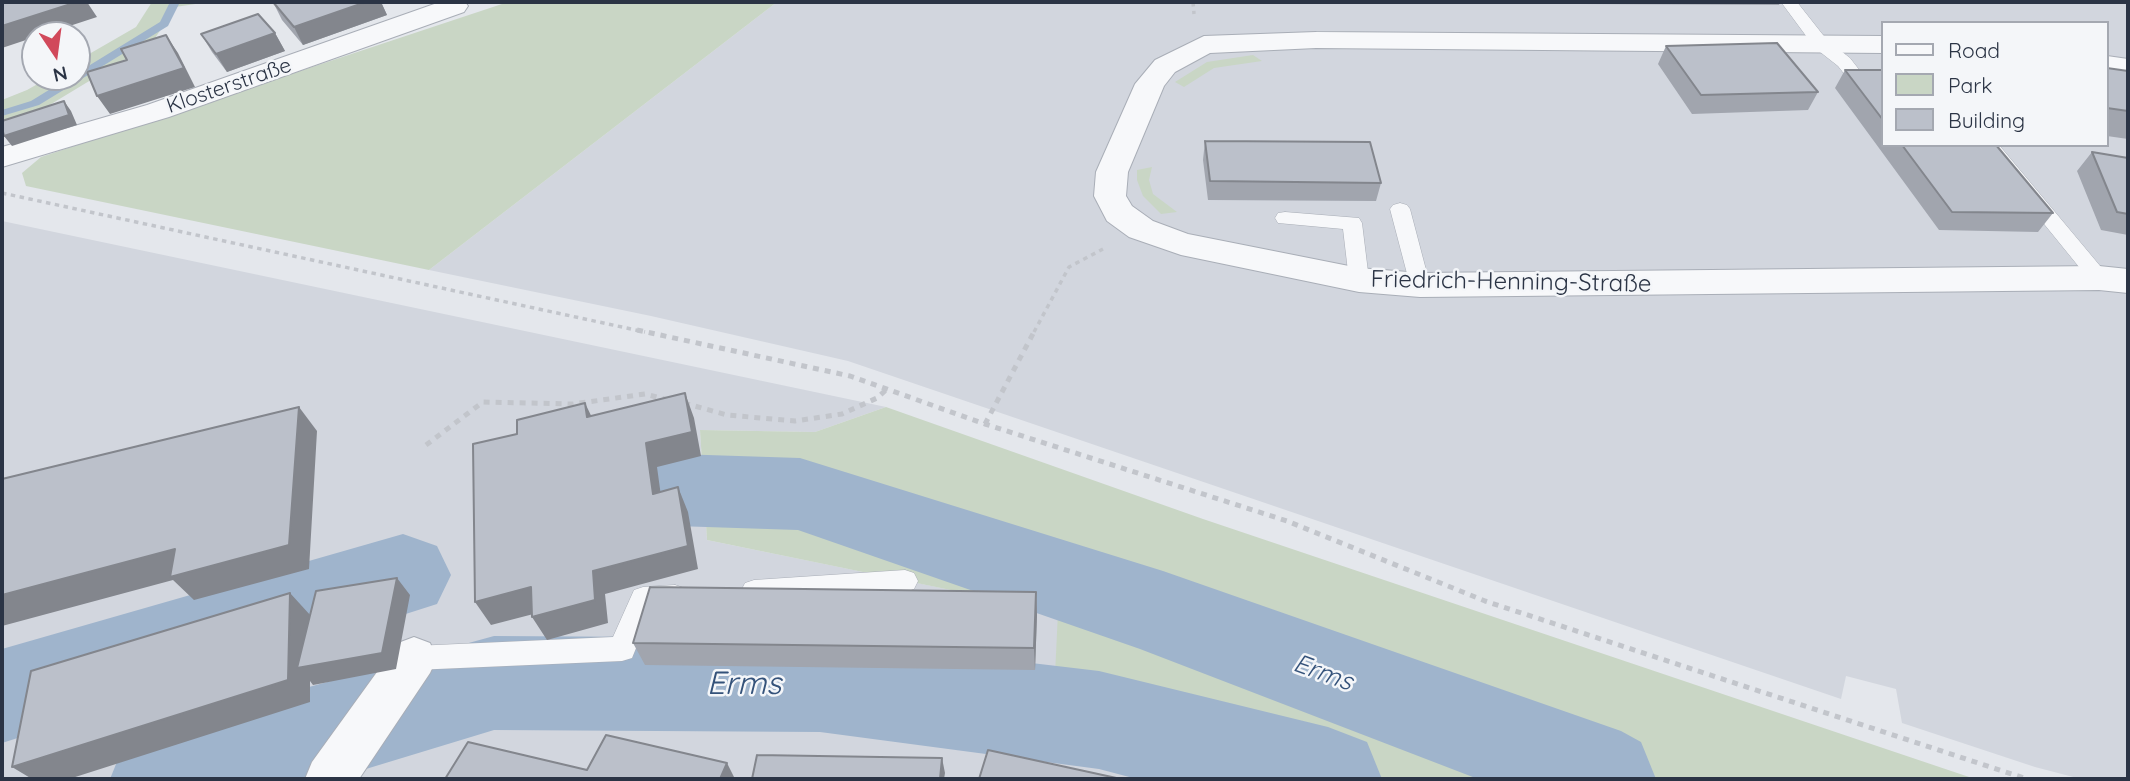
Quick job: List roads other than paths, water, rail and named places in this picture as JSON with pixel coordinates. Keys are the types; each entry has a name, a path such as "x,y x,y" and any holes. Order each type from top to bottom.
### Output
{"street":[{"name":"Klosterstraße","path":"2,157 158,111 462,4"},
{"name":"Friedrich-Henning-Straße","path":"1882,45 1316,40 1204,45 1165,66 1150,84 1112,172 1110,196 1119,214 1141,229 1181,244 1359,280 1420,285 2113,279"},
{"path":"2109,65 2128,68"},
{"path":"330,779 414,658"}],"lane":[{"path":"1789,2 1821,44 1844,62 1860,81 1882,82"},
{"path":"1991,147 2113,279"},
{"path":"1400,209 1420,285"},
{"path":"1285,218 1352,223 1359,280"},
{"path":"726,593 905,580"},
{"path":"414,658 622,649 643,598 698,594"}],"waterway":[{"path":"2,113 35,103 164,24 175,2"},
{"name":"Erms","path":"676,490 800,494 1163,614 1583,768 1602,779"},
{"name":"Erms","path":"2,696 403,575"},
{"name":"Erms","path":"164,779 494,683 820,685 1099,720 1328,779"}]}
